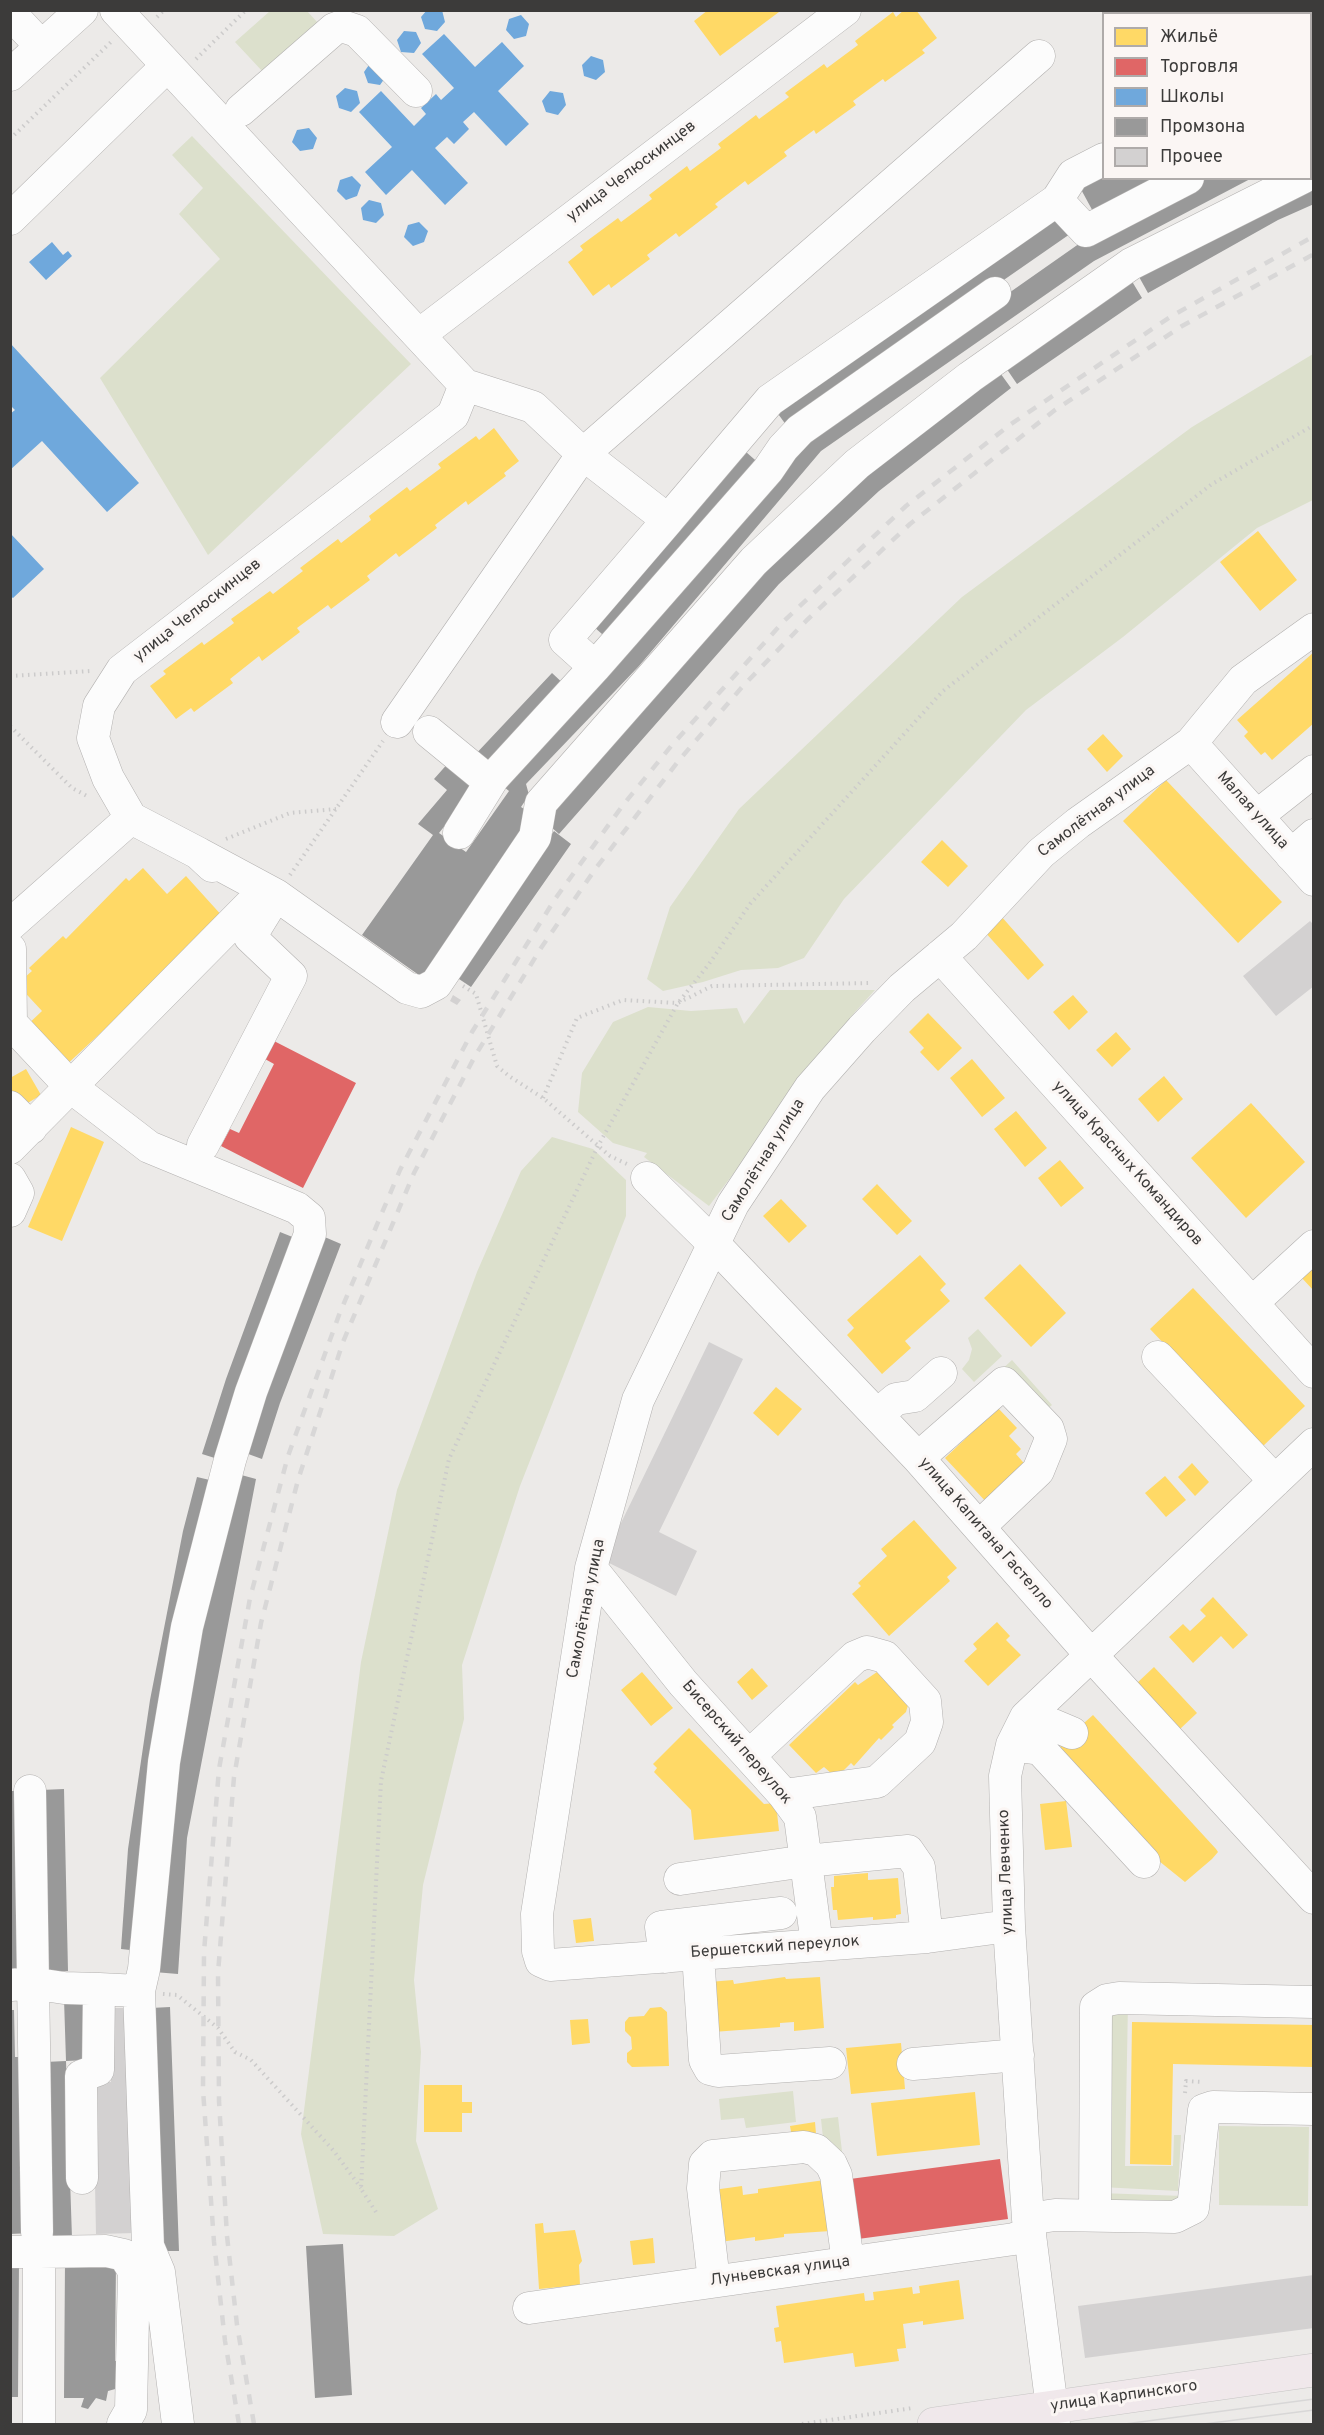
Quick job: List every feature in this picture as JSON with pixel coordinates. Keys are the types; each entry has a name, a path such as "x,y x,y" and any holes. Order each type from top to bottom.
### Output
{"main road":[{"name":"улица Карпинского","path":"925,2416 1052,2416 1314,2370"}],"street":[{"path":"10,75 81,10"},
{"path":"116,10 140,36 178,66 465,385 533,407 583,454 668,520"},
{"name":"улица Челюскинцев","path":"419,335 845,10"},
{"path":"10,13 41,46"},
{"path":"241,110 334,29 342,26 357,32 416,90"},
{"path":"397,722 583,454 1039,56"},
{"path":"10,219 178,66"},
{"path":"595,667 565,640 770,400 1057,200 1073,175 1102,160"},
{"path":"1057,200 1086,231 1184,180"},
{"path":"10,925 131,818 198,853 263,900 407,988 422,992 436,984 535,837 540,803 754,561 857,464 970,378 1131,264 1298,180"},
{"path":"459,833 490,782 595,667 768,470 783,448 800,430 995,293"},
{"name":"улица Челюскинцев","path":"131,818 108,778 93,738 99,706 122,670 453,415 465,385"},
{"path":"747,425 783,448"},
{"name":"Самолётная улица","path":"541,1961 538,1951 537,1914 591,1568 638,1400 733,1204 810,1088 861,1029 902,988 964,936 1041,853 1078,823 1191,743 1243,680 1314,629"},
{"path":"429,732 490,782"},
{"name":"Малая улица","path":"1191,743 1257,816 1302,845 1314,880"},
{"path":"1257,816 1314,771"},
{"path":"203,1145 291,976 250,937 263,900"},
{"path":"17,1127 72,1087 263,900"},
{"path":"10,950 11,1023 72,1087 149,1147 297,1208 309,1218 310,1234 251,1392 230,1460 187,1627 164,1762 144,1969 139,1991 148,2246 159,2272 178,2424"},
{"name":"улица Красных Командиров","path":"940,956 1314,1372"},
{"name":"улица Капитана Гастелло","path":"647,1178 714,1244 918,1458 1091,1655 1314,1898"},
{"path":"10,1179 18,1193 10,1211"},
{"path":"1252,1303 1314,1246"},
{"path":"1158,1357 1275,1481"},
{"path":"877,1415 896,1399 912,1398 941,1373"},
{"path":"918,1458 1004,1383 1048,1429 1051,1439 1038,1471 980,1526"},
{"name":"улица Левченко","path":"1052,2416 1029,2226 1009,1926 1005,1776 1012,1745 1026,1717 1314,1444"},
{"name":"Бисерский переулок","path":"591,1568 683,1683 784,1795 800,1817 818,1945"},
{"path":"749,1756 855,1658 867,1652 885,1657 926,1701 927,1722 920,1742 877,1782 784,1795"},
{"path":"1012,1745 1053,1725 1072,1733"},
{"path":"1012,1745 1040,1749 1144,1862"},
{"path":"30,1791 21,1984 29,2246 39,2424"},
{"path":"680,1879 806,1861 908,1851 919,1867 927,1937"},
{"path":"665,1957 661,1927 781,1913"},
{"name":"Бершетский переулок","path":"541,1961 550,1965 665,1957 927,1937 1009,1926"},
{"path":"698,1954 705,2060 710,2069 718,2071 830,2063"},
{"path":"21,1984 139,1991"},
{"path":"82,2178 81,2076 98,2070 99,1989"},
{"path":"1095,2214 1096,2007 1107,2000 1119,1998 1314,2002"},
{"path":"913,2064 1018,2055"},
{"name":"Луньевская улица","path":"529,2308 1014,2239 1029,2226 1055,2214 1175,2217 1192,2208 1204,2110 1213,2107 1314,2109"},
{"path":"714,2281 703,2188 705,2164 713,2157 804,2147 816,2150 834,2169 848,2262"},
{"path":"29,2246 118,2252 124,2254 132,2264 134,2271 131,2410 123,2424"}],"path":[{"path":"10,139 114,40 140,36 164,10"},
{"path":"178,66 246,10"},
{"path":"10,676 122,670"},
{"path":"263,900 336,809 397,722"},
{"path":"10,726 72,788 92,798"},
{"path":"198,853 246,829 290,813 336,809"},
{"path":"543,1098 577,1018 623,1000 678,1003 712,986 866,981 902,988"},
{"path":"476,994 497,1066 543,1098 610,1156 647,1178"},
{"path":"177,1995 218,2028 235,2052 256,2064 333,2150 361,2189"},
{"path":"802,2424 925,2416"}],"green space":[{"path":"270,11 307,11 318,23 263,72 235,42"},
{"path":"192,136 411,364 208,555 100,378 220,259 179,214 203,188 172,155"},
{"path":"1313,354 1313,500 1257,528 1123,637 1026,710 844,899 804,958 778,968 741,970 663,991 647,979 670,907 739,809 962,597 1192,427"},
{"path":"770,990 875,990 855,1012 709,1206 644,1157 647,1153 613,1143 578,1112 582,1073 613,1022 648,1007 691,1011 737,1008 744,1024"},
{"path":"552,1137 593,1149 626,1180 626,1216 520,1486 462,1665 464,1719 423,1885 414,1980 421,2052 416,2141 438,2209 394,2236 323,2234 301,2134 361,1662 397,1490 477,1272 521,1171"},
{"path":"978,1329 1002,1356 974,1382 962,1369 969,1360 972,1349 968,1338"},
{"path":"1012,1360 1052,1405 1046,1410 998,1373"},
{"path":"1128,2003 1125,2166 1173,2166 1174,2135 1181,2135 1178,2191 1101,2187 1103,2019"},
{"path":"793,2091 796,2122 746,2128 744,2118 721,2120 719,2099"},
{"path":"838,2117 843,2160 824,2148 821,2119"},
{"path":"1219,2126 1309,2127 1308,2206 1219,2205"},
{"path":"1100,2193 1183,2196 1179,2203 1108,2207"}],"building: Жильё":[{"path":"708,10 778,10 779,12 720,56 694,21"},
{"path":"904,10 916,10 937,38 922,50 925,53 885,82 883,79 853,101 856,105 816,134 814,130 784,152 787,156 748,185 745,181 715,204 718,207 679,237 676,233 647,255 650,259 611,288 609,284 593,296 568,262 583,250 580,246 618,218 621,222 652,199 649,195 687,166 690,171 721,148 718,144 756,115 759,119 789,97 785,93 824,64 827,68 858,45 855,41 893,12 896,17"},
{"path":"494,428 519,461 504,473 506,476 468,505 466,501 435,525 437,528 399,557 396,553 367,576 370,580 331,609 328,605 297,628 300,632 262,661 259,656 230,679 233,683 194,712 191,708 176,719 150,686 166,674 163,671 202,642 204,645 234,623 231,619 270,591 273,594 303,571 300,568 338,539 341,543 371,520 369,516 407,487 410,491 441,468 438,464 476,436 479,440"},
{"path":"1258,531 1297,580 1260,611 1220,562"},
{"path":"1314,652 1314,723 1272,760 1265,752 1261,755 1244,736 1248,732 1237,720"},
{"path":"1103,734 1123,756 1107,772 1087,749"},
{"path":"1166,780 1282,902 1238,943 1123,821"},
{"path":"942,840 968,866 948,887 921,862"},
{"path":"143,868 167,894 186,876 224,918 62,1069 24,1028 42,1011 17,984 32,971 29,968 63,936 66,939 126,878 129,881"},
{"path":"1001,916 1044,965 1028,980 984,931"},
{"path":"1073,995 1088,1012 1069,1030 1053,1012"},
{"path":"928,1013 962,1048 938,1071 920,1052 924,1048 909,1032"},
{"path":"1116,1032 1131,1049 1112,1067 1096,1050"},
{"path":"972,1059 1005,1098 982,1117 950,1078"},
{"path":"26,1069 41,1095 21,1107 10,1089 10,1078"},
{"path":"1164,1076 1183,1099 1158,1122 1138,1099"},
{"path":"1251,1103 1305,1162 1246,1218 1191,1158"},
{"path":"1016,1111 1047,1148 1025,1167 994,1129"},
{"path":"71,1127 104,1142 62,1241 28,1227"},
{"path":"1060,1160 1084,1188 1061,1207 1038,1178"},
{"path":"877,1184 912,1221 897,1235 862,1199"},
{"path":"781,1199 807,1226 789,1243 763,1216"},
{"path":"920,1255 946,1284 940,1290 950,1301 905,1341 911,1348 882,1374 847,1335 854,1328 847,1320"},
{"path":"1020,1264 1066,1313 1031,1347 984,1298"},
{"path":"1314,1264 1314,1291 1300,1276"},
{"path":"1193,1288 1305,1406 1262,1447 1150,1329"},
{"path":"776,1387 802,1409 778,1436 753,1413"},
{"path":"998,1408 1017,1428 1009,1436 1021,1449 1016,1454 1028,1468 989,1505 945,1458"},
{"path":"1192,1463 1209,1482 1195,1496 1178,1477"},
{"path":"1165,1476 1186,1500 1166,1517 1145,1493"},
{"path":"914,1520 957,1568 947,1577 950,1581 889,1636 852,1594 861,1586 858,1583 887,1556 881,1549"},
{"path":"1213,1597 1248,1635 1233,1649 1221,1636 1193,1663 1169,1637 1183,1624 1190,1631 1206,1616 1200,1610"},
{"path":"997,1622 1010,1636 1006,1640 1021,1655 988,1686 964,1661 977,1649 973,1644"},
{"path":"1154,1667 1197,1713 1180,1729 1137,1683"},
{"path":"752,1668 768,1686 752,1700 737,1682"},
{"path":"642,1672 673,1708 651,1726 621,1690"},
{"path":"877,1672 908,1705 906,1712 854,1766 851,1763 841,1773 832,1774 824,1767 816,1773 789,1745 855,1682 858,1685"},
{"path":"1093,1715 1218,1852 1185,1882 1159,1861 1157,1863 1061,1749 1060,1745"},
{"path":"689,1728 764,1804 776,1803 779,1831 694,1840 691,1810 654,1772 657,1768 653,1764"},
{"path":"1066,1801 1072,1847 1045,1850 1040,1804"},
{"path":"868,1873 868,1880 898,1878 901,1914 896,1915 896,1918 838,1920 837,1910 833,1910 831,1887 834,1887 834,1876"},
{"path":"591,1918 594,1941 576,1943 573,1920"},
{"path":"785,1977 786,1979 820,1977 824,2028 794,2031 794,2022 780,2023 780,2027 713,2032 709,1982 733,1980 734,1984"},
{"path":"661,2007 667,2012 669,2066 632,2067 627,2062 627,2053 632,2049 631,2037 625,2031 625,2022 629,2017 644,2016 650,2008"},
{"path":"588,2019 590,2043 572,2045 570,2020"},
{"path":"1132,2022 1314,2025 1314,2067 1173,2064 1171,2165 1130,2164"},
{"path":"901,2043 905,2089 851,2094 846,2048"},
{"path":"424,2085 462,2085 462,2102 472,2102 472,2113 462,2113 462,2132 424,2132"},
{"path":"975,2092 980,2145 877,2156 871,2103"},
{"path":"815,2122 816,2134 792,2137 790,2126"},
{"path":"825,2180 831,2231 784,2234 784,2237 755,2241 755,2237 720,2242 713,2190 742,2186 743,2195 758,2193 758,2189"},
{"path":"543,2223 544,2233 575,2230 582,2261 579,2265 580,2285 539,2289 535,2224"},
{"path":"653,2238 655,2263 633,2265 630,2241"},
{"path":"959,2280 964,2319 923,2325 923,2321 903,2324 906,2348 897,2349 899,2361 855,2367 853,2353 784,2363 781,2341 776,2342 774,2328 779,2327 776,2306 864,2293 865,2301 874,2300 873,2292 912,2287 913,2294 920,2293 919,2286"}],"building: Торговля":[{"path":"274,1041 356,1083 303,1188 221,1146 230,1129 239,1133 274,1064 265,1059"},
{"path":"1000,2159 1008,2219 858,2239 850,2179"}],"building: Школы":[{"path":"427,10 442,10 445,22 437,31 425,29 421,17"},
{"path":"521,15 529,24 526,36 514,39 506,30 509,19"},
{"path":"404,31 416,32 421,43 414,53 401,52 397,40"},
{"path":"444,34 475,67 502,42 524,66 498,91 529,124 506,146 474,112 463,122 469,129 454,144 447,137 435,148 468,183 445,205 412,170 386,195 365,172 392,147 359,112 381,91 414,126 426,114 421,108 436,94 441,100 454,88 422,54"},
{"path":"591,56 603,60 605,72 596,80 584,76 582,65"},
{"path":"371,62 387,75 380,85 368,83 364,72"},
{"path":"345,88 357,91 360,103 351,112 339,108 336,96"},
{"path":"550,91 563,93 566,105 558,115 546,112 542,101"},
{"path":"309,128 317,138 313,149 300,151 292,142 297,130"},
{"path":"352,176 361,185 357,196 346,200 337,191 340,180"},
{"path":"369,200 381,203 384,215 376,223 363,220 361,208"},
{"path":"419,222 428,231 424,242 413,246 404,237 408,225"},
{"path":"52,242 63,255 68,251 72,256 46,280 29,262"},
{"path":"10,343 139,483 107,512 42,441 10,470 10,414 15,410 10,405"},
{"path":"10,533 44,569 13,598 10,596"}],"building: Промзона":[{"path":"1314,59 1314,104 1312,105 1312,60"},
{"path":"1102,169 1102,180 1166,180 1096,217 1077,182"},
{"path":"1200,180 1248,180 1094,261 821,451 639,666 526,784 529,795 521,807 532,814 426,980 362,935 433,835 418,824 447,790 434,779 450,761 478,784 439,833 466,852 509,791 499,783 805,436 1083,241"},
{"path":"1314,182 1314,204 1278,220 1148,293 1138,275"},
{"path":"1058,216 1070,234 789,429 776,411"},
{"path":"1130,278 1142,298 1017,384 1004,365"},
{"path":"998,370 1011,388 879,491 779,584 559,834 542,819 762,568 865,473"},
{"path":"746,452 762,466 610,641 594,627"},
{"path":"552,673 567,687 487,772 472,758"},
{"path":"554,831 571,844 471,987 453,975"},
{"path":"280,1232 300,1240 221,1460 202,1454 226,1379"},
{"path":"320,1235 341,1244 280,1403 262,1459 240,1451"},
{"path":"234,1473 256,1479 187,1838 178,1974 154,1972 172,1763"},
{"path":"197,1477 214,1481 139,1951 121,1949 128,1849 150,1700 183,1531"},
{"path":"64,1789 68,1971 44,1972 41,1790"},
{"path":"10,1791 18,1791 21,1973 10,1973"},
{"path":"86,1998 88,2060 66,2061 64,1999"},
{"path":"170,2007 179,2251 159,2251 151,2008"},
{"path":"10,2010 14,2010 15,2057 29,2057 32,2233 10,2234"},
{"path":"66,2061 72,2238 51,2239 45,2062"},
{"path":"343,2244 352,2395 315,2398 306,2246"},
{"path":"10,2261 19,2261 18,2397 10,2397"},
{"path":"65,2262 116,2262 115,2361 126,2361 115,2384 119,2388 108,2391 106,2401 96,2398 88,2409 81,2407 84,2398 64,2398"}],"building: Прочее":[{"path":"1310,921 1314,925 1314,986 1276,1016 1243,976"},
{"path":"453,995 461,1000 457,1005 450,1001"},
{"path":"709,1342 743,1359 659,1532 697,1551 676,1596 603,1560"},
{"path":"109,2008 130,2008 136,2233 96,2234 93,2082 111,2082"},
{"path":"1314,2275 1314,2328 1085,2358 1078,2306"}],"tram line":[{"path":"1125,2424 1314,2399"},
{"path":"1204,2424 1314,2410"}],"railway":[{"path":"239,2424 225,2341 214,2242 203,2090 204,1952 219,1769 250,1598 288,1456 339,1315 400,1170 472,1032 555,899 623,805 672,745 784,621 906,506 1011,424 1170,317 1314,236"},
{"path":"254,2424 237,2325 227,2236 219,2101 218,1973 234,1777 261,1623 298,1480 343,1342 414,1173 475,1056 541,948 596,868 680,759 743,686 807,620 910,524 1055,410 1182,326 1314,254"}]}
